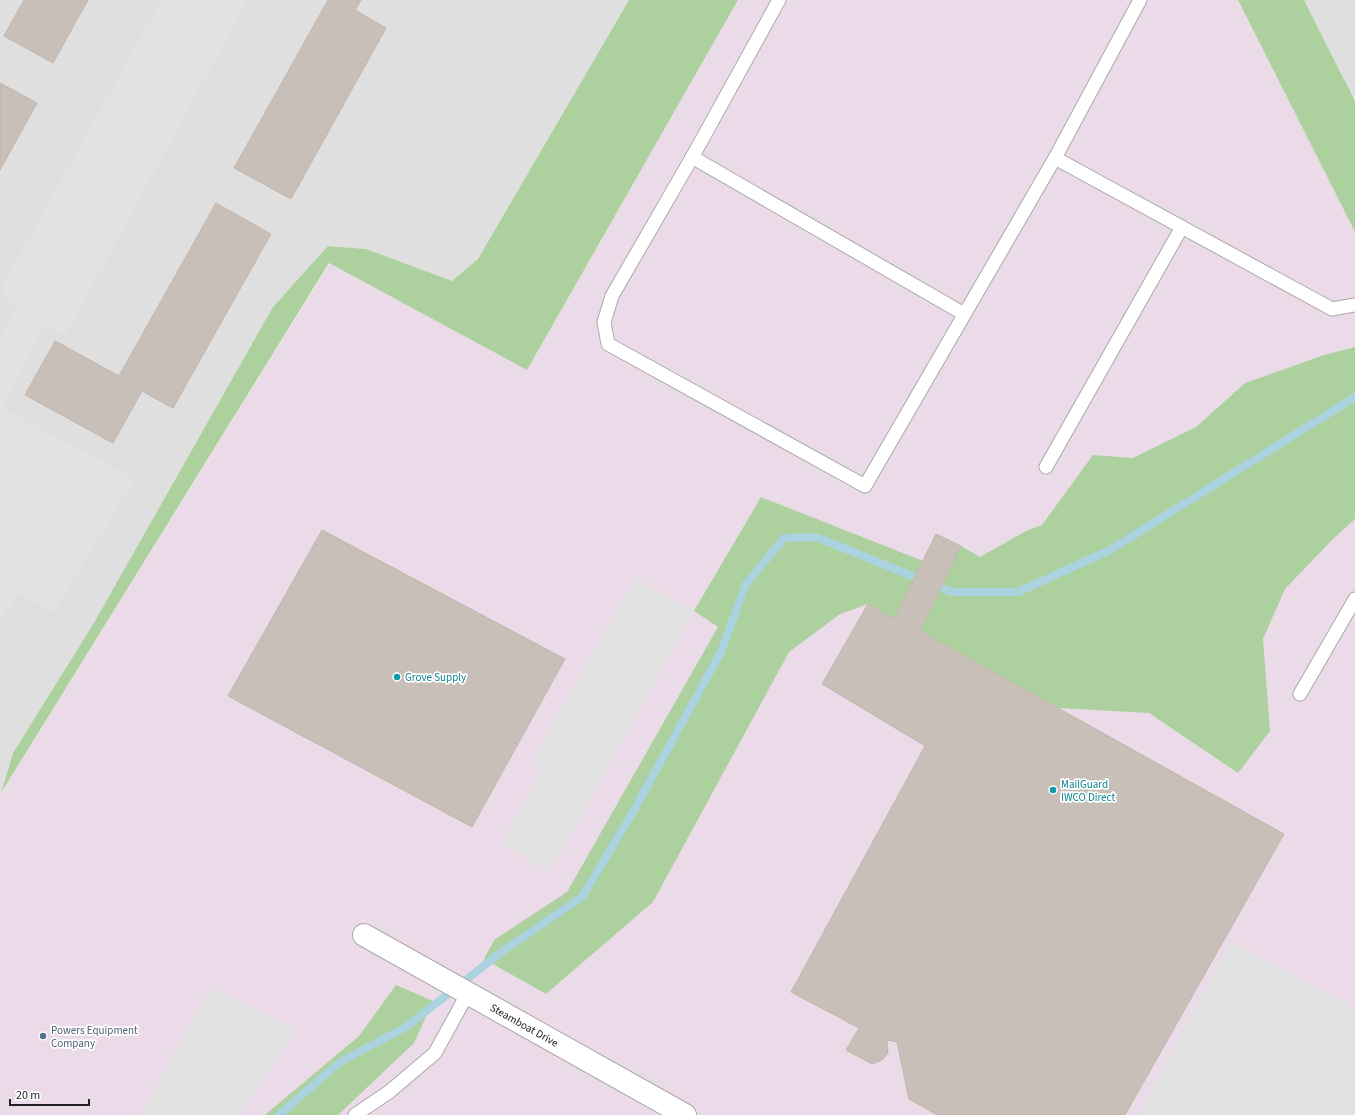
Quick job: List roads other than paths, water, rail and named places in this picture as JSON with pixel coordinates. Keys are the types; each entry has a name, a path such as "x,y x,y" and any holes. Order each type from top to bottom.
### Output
{"street":[{"name":"Steamboat Drive","path":"364,935 685,1115"}],"lane":[{"path":"779,0 692,157 612,296 604,322 608,344 865,486 1055,158 1140,0"},
{"path":"692,157 964,314"},
{"path":"1055,158 1332,309 1355,305"},
{"path":"1046,467 1182,227"},
{"path":"1300,694 1355,599"},
{"path":"355,1115 389,1092 434,1053 468,993"}],"waterway":[{"path":"279,1115 340,1062 406,1027 504,950 582,897 633,812 721,652 746,584 784,538 816,537 952,592 1018,592 1110,550 1355,397"}],"place":[{"name":"Grove Supply","path":"397,677"},
{"name":"MailGuard IWCO Direct","path":"1053,790"},
{"name":"Powers Equipment Company","path":"43,1036"}]}
